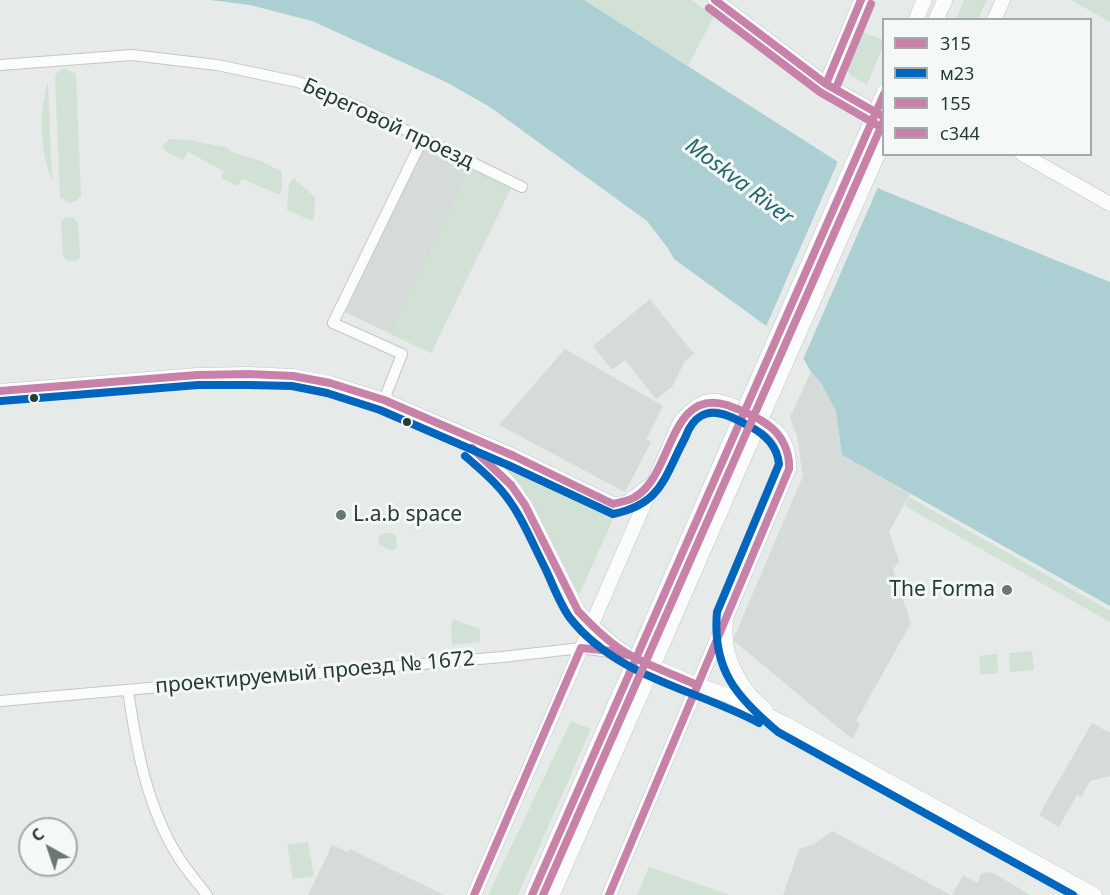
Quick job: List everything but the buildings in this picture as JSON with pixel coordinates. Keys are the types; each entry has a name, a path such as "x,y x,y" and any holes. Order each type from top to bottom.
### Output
{"main road":[{"path":"917,18 924,0"},
{"path":"937,18 945,0"},
{"path":"532,895 625,682 634,652 731,440 882,98"},
{"path":"552,895 882,145"}],"street":[{"path":"715,0 826,84 882,116"},
{"path":"826,84 861,0"},
{"path":"995,18 1003,0"},
{"name":"Береговой проезд","path":"0,65 132,55 217,65 298,82 352,104 522,187"},
{"path":"384,400 402,354 333,323 423,138"},
{"path":"1026,156 1110,204"},
{"path":"0,391 196,375 293,376 330,383 384,400 514,456 614,504 626,503 639,495 655,479"},
{"path":"474,895 680,422 691,409 710,401 728,404 766,423 780,435 790,460 789,470 609,895"},
{"path":"442,426 496,469 511,484 525,505 578,611 591,625 634,652 697,685 727,695 783,723 1095,895"},
{"path":"727,614 726,644 735,672 758,703 783,723"},
{"name":"проектируемый проезд № 1672","path":"0,701 581,648 634,652"},
{"path":"128,690 134,733 150,798 175,850 207,895"}],"shaded area":[{"path":"424,147 511,188 431,353 345,312"},
{"path":"650,299 694,354 685,361 672,387 656,399 625,360 612,370 593,346"},
{"path":"565,349 663,406 646,439 651,442 625,492 499,425"},
{"path":"811,372 821,383 836,411 842,455 910,494 889,532 899,561 893,570 911,623 856,721 860,724 852,739 733,640 803,476 797,436 790,417"},
{"path":"1092,723 1110,733 1110,776 1090,781 1081,797 1077,795 1059,827 1039,815"},
{"path":"832,831 951,895 783,895 799,849 814,844"},
{"path":"332,845 348,852 350,849 444,895 308,895"},
{"path":"993,873 1030,895 952,895 963,875 978,883 981,874"}],"green space":[{"path":"584,0 691,0 714,16 688,66"},
{"path":"964,0 987,0 978,18 956,18"},
{"path":"1071,0 1110,0 1110,22"},
{"path":"862,32 882,40 882,48 867,85 850,75 847,67"},
{"path":"65,68 76,74 81,196 69,203 60,197 55,76"},
{"path":"48,82 52,181 45,156 42,132 43,107"},
{"path":"169,139 224,147 229,151 261,161 282,172 280,195 242,179 238,186 221,178 224,171 188,152 183,160 165,151 162,146"},
{"path":"469,168 511,188 431,353 390,334"},
{"path":"293,178 315,197 312,221 287,210 289,185"},
{"path":"66,217 74,218 78,223 80,256 76,261 68,261 63,256 61,222"},
{"path":"491,453 606,510 616,512 579,595 520,484"},
{"path":"909,497 1110,611 1110,622 905,506"},
{"path":"392,533 396,536 397,547 393,551 380,545 378,540 381,534"},
{"path":"453,619 480,629 480,642 452,645 451,623"},
{"path":"1032,651 1034,670 1010,672 1009,653"},
{"path":"997,654 998,673 981,675 979,656"},
{"path":"571,721 591,729 518,895 488,895"},
{"path":"308,842 314,876 293,879 287,845"},
{"path":"649,867 730,895 637,895"}],"water":[{"name":"Moskva River","path":"211,0 584,0 882,190 1110,282 1110,606 842,455 836,411 821,383 811,372 798,349 674,259 647,221 490,107 446,82 312,21 250,5"}],"pier":[{"path":"839,159 879,185 802,362 795,351 765,329"}],"transit line":[{"name":"с344","path":"715,0 826,84 882,116"},
{"name":"с344","path":"826,84 861,0"},
{"name":"155","path":"836,88 871,4"},
{"name":"155","path":"709,8 820,92 879,126"},
{"name":"315","path":"532,895 882,99"},
{"name":"155","path":"543,895 882,125"},
{"name":"315","path":"0,391 197,375 293,376 330,383 384,400 514,456 613,504 635,497 647,486 657,471 682,420 694,409 708,403 727,405 753,416 773,429 786,450 789,469 609,895"},
{"name":"м23","path":"1,401 198,385 292,386 327,393 380,410 510,466 613,514 642,503 660,487 689,429 698,418 707,414 719,413 738,420 769,441 776,451 779,464 717,612 716,632 723,666 739,694 778,732 1073,895"},
{"name":"315","path":"472,448 511,485 525,505 578,611 595,629 628,654 697,685"},
{"name":"м23","path":"465,456 493,481 508,499 526,528 563,607 589,638 610,655 634,669 759,723"},
{"name":"315","path":"474,895 581,648 612,651 632,656"}],"place":[{"name":"L.a.b space","path":"341,515"},
{"name":"The Forma","path":"1007,590"}]}
